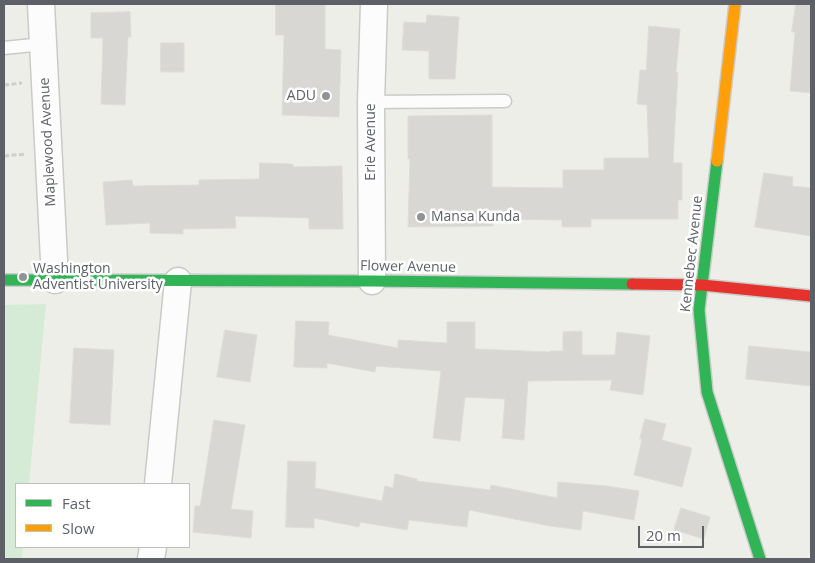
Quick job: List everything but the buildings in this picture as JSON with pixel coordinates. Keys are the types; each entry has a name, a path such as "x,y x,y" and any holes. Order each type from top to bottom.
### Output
{"street":[{"name":"Maplewood Avenue","path":"40,4 55,280"},
{"name":"Erie Avenue","path":"372,281 371,102 374,4"},
{"name":"Kennebec Avenue","path":"735,4 699,310 707,392 760,559"},
{"name":"Flower Avenue","path":"4,280 372,281 702,285 811,296"},
{"path":"158,483 178,281"}],"lane":[{"path":"4,48 43,44"},
{"path":"371,102 504,101"}],"green space":[{"path":"46,304 29,483 15,483 15,548 23,548 22,559 4,559 4,305"}],"traffic: fast":[{"path":"717,161 699,310 707,392 760,559"},
{"path":"4,280 632,284"}],"traffic: slow":[{"path":"717,161 735,4"}],"traffic: jam":[{"path":"632,284 702,285 811,296"}],"place":[{"name":"ADU","path":"326,96"},
{"name":"Mansa Kunda","path":"421,217"},
{"name":"Washington Adventist University","path":"23,277"}]}
